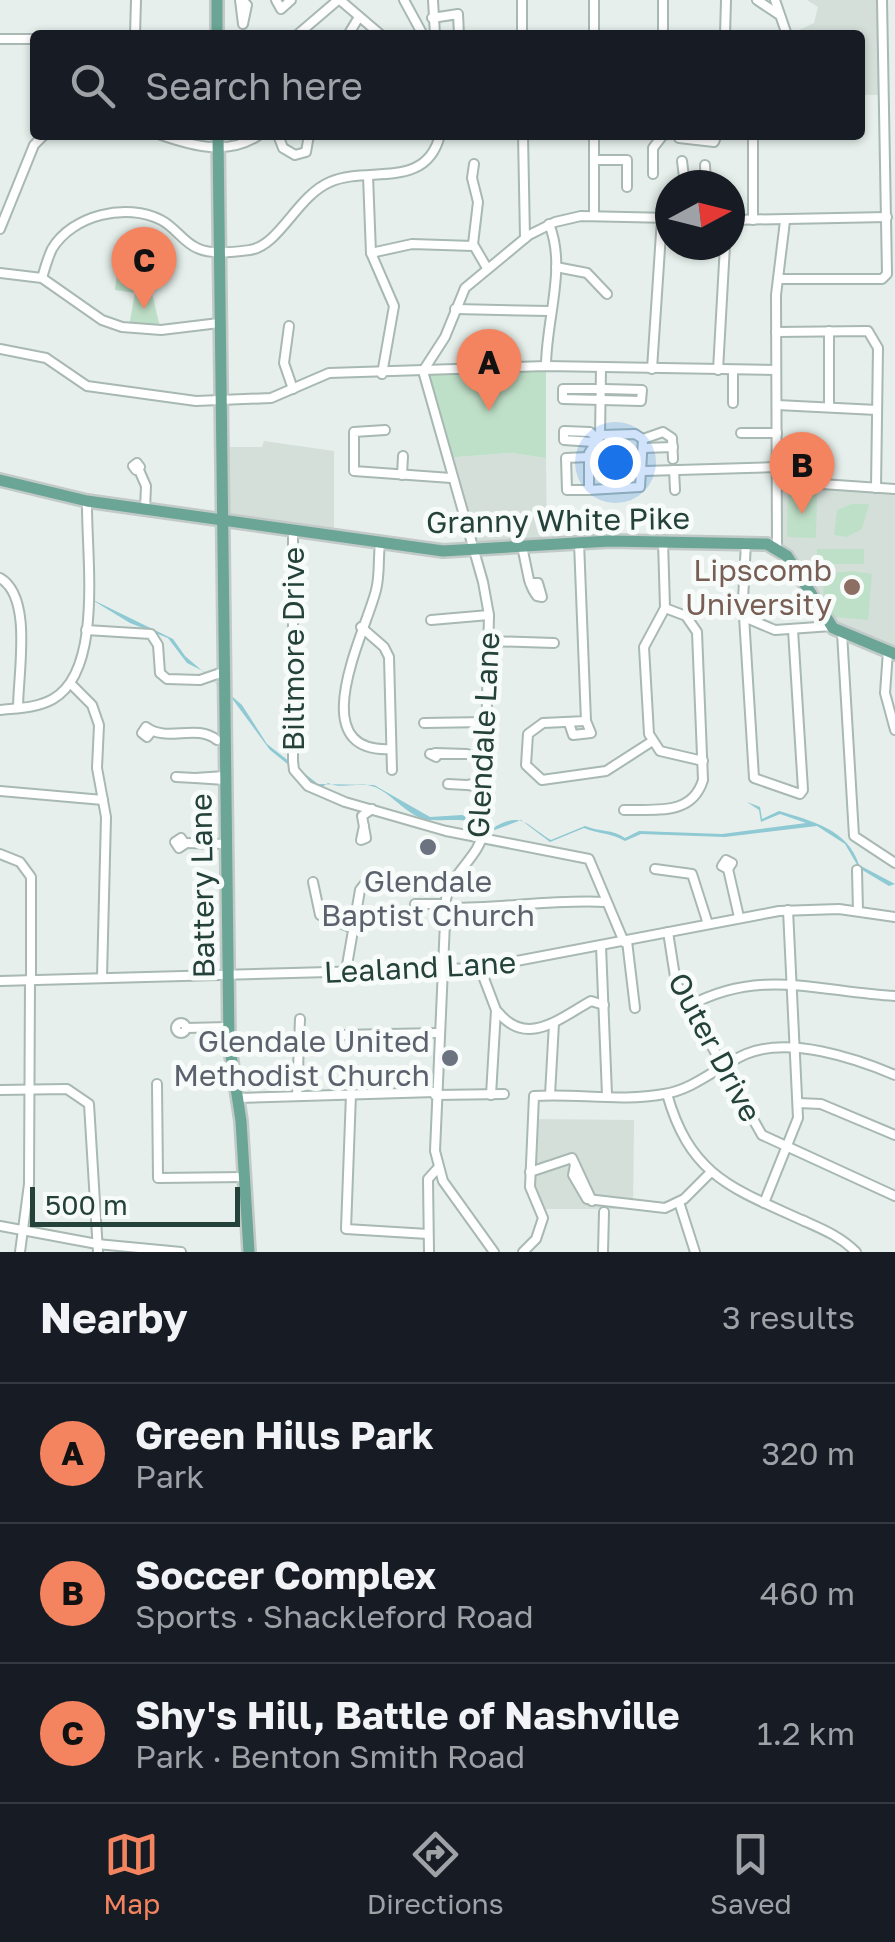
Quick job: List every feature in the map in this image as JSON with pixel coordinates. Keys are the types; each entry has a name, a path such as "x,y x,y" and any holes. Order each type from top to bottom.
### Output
{"main road":[{"path":"217,0 217,30"},
{"name":"Battery Lane","path":"218,141 221,502 215,518 224,683 221,740 229,1027 249,1252"},
{"name":"Granny White Pike","path":"0,480 87,501 380,544 474,552 579,542 774,542"},
{"path":"774,542 837,630 891,653"}],"street":[{"path":"135,30 136,0"},
{"path":"316,0 324,12"},
{"path":"302,30 339,0 379,30"},
{"path":"404,0 421,30"},
{"path":"434,0 434,30"},
{"path":"522,0 522,30"},
{"path":"594,0 594,30"},
{"path":"663,0 664,30"},
{"path":"726,0 726,30"},
{"path":"778,279 882,279 887,274 890,211 882,0"},
{"path":"767,1 781,16 785,30"},
{"path":"415,18 458,14 458,30"},
{"path":"351,30 359,17"},
{"path":"0,40 30,39"},
{"path":"0,229 24,169 41,140"},
{"path":"175,140 192,146 218,141"},
{"path":"280,140 283,148 295,155 306,152 308,140"},
{"path":"42,278 53,248 72,228 111,213 131,212 160,219 201,250 254,249 277,232 304,198 318,188 334,180 413,170 433,151 438,140"},
{"path":"523,140 524,238"},
{"path":"594,140 594,216"},
{"path":"654,174 653,148 659,140"},
{"path":"753,140 754,220"},
{"path":"594,160 627,160 627,187"},
{"path":"682,161 683,170"},
{"path":"474,164 472,178 478,202 474,246 486,268"},
{"path":"705,165 705,170"},
{"path":"368,176 371,252 394,306 382,374"},
{"path":"745,220 785,221 890,211"},
{"path":"423,370 444,339 465,288 524,238 549,224 594,216 655,218"},
{"path":"774,542 778,481 776,332 785,221"},
{"path":"546,366 556,267 556,246 549,224"},
{"path":"371,252 412,244 474,246"},
{"path":"652,369 658,260"},
{"path":"718,370 723,260"},
{"path":"556,267 588,274 607,294"},
{"path":"0,273 42,278 102,320 122,327 162,330 219,323"},
{"path":"455,309 549,310"},
{"path":"289,326 284,363 293,389"},
{"path":"776,332 868,330 874,335 878,348 876,488"},
{"path":"829,331 829,406"},
{"path":"0,349 43,357 90,386 170,400 262,400 325,374 546,366 776,370"},
{"path":"589,490 588,457 598,438 603,368"},
{"name":"Glendale Lane","path":"423,370 488,616 484,833 478,850 453,879 445,906 435,1094 438,1168 428,1180 429,1252"},
{"path":"733,370 733,403"},
{"path":"563,389 603,389 642,390 641,401 563,399 563,389"},
{"path":"777,405 877,410"},
{"path":"384,430 355,431 353,470 390,478 451,478"},
{"path":"643,443 663,432 672,437 673,460"},
{"path":"741,432 777,432"},
{"path":"598,438 633,434 643,443 673,447"},
{"path":"588,457 566,458 566,490 639,488 644,471 643,443"},
{"path":"402,475 403,456"},
{"path":"644,471 778,468"},
{"path":"139,470 147,490 145,509"},
{"path":"674,470 675,490"},
{"path":"778,481 895,489"},
{"path":"0,710 49,702 71,684 84,661 87,501"},
{"name":"Biltmore Drive","path":"293,530 293,765 320,792 372,809"},
{"path":"663,541 664,608 644,647 651,742 662,752 703,761"},
{"path":"569,722 572,735 590,733 586,721 579,542"},
{"path":"746,542 744,617 755,782 798,794 803,788 793,630"},
{"path":"380,544 376,590 360,627 347,678 346,723 361,744 390,749"},
{"path":"522,546 530,584"},
{"path":"0,578 12,586 20,603 18,708"},
{"path":"624,810 671,809 690,802 704,780 697,632 686,616 664,608"},
{"path":"430,620 488,616"},
{"path":"744,617 769,628 837,630 856,840 895,862"},
{"path":"360,627 384,646 389,657 392,770"},
{"path":"86,630 154,636 165,679 224,683"},
{"path":"488,641 554,643"},
{"path":"891,653 885,693 895,730"},
{"path":"71,684 92,704 98,721 96,768 103,800 102,977"},
{"path":"441,712 442,726"},
{"path":"586,721 543,723 528,734 525,756 534,776 550,781 606,771 651,742"},
{"path":"424,723 442,726 487,722"},
{"path":"151,732 201,733 221,740"},
{"path":"435,755 486,754"},
{"path":"176,777 225,778"},
{"path":"448,784 485,785"},
{"path":"0,791 103,800"},
{"path":"364,826 362,816 372,809 446,831 484,833 592,861 606,902 626,941 635,1008"},
{"path":"185,843 226,844"},
{"path":"0,854 20,862 30,877 29,1184 20,1252"},
{"path":"655,869 692,872 708,924"},
{"path":"728,870 739,917"},
{"path":"856,870 858,911"},
{"path":"346,971 362,888 377,880"},
{"path":"313,882 320,915 352,928"},
{"path":"415,904 491,908 565,899 606,902"},
{"path":"764,1202 797,1123 788,910"},
{"name":"Lealand Lane","path":"0,981 480,968 788,910 858,911 895,917"},
{"name":"Outer Drive","path":"668,932 672,974 758,1130 786,1149 895,1196"},
{"path":"601,946 608,1095"},
{"path":"480,968 496,1010 492,1095"},
{"path":"689,1006 728,988 792,984 895,996"},
{"path":"496,1010 510,1025 530,1031 554,1023 591,1002 604,986"},
{"path":"591,1002 604,1005"},
{"path":"297,1095 300,1019"},
{"path":"550,1095 554,1023"},
{"path":"496,1031 510,1025"},
{"path":"186,1028 229,1027"},
{"path":"340,1035 438,1033"},
{"path":"524,1252 536,1239 543,1221 531,1191 531,1097 667,1094 754,1052 795,1050 844,1055 895,1075"},
{"path":"157,1084 158,1178 245,1177"},
{"path":"0,1090 70,1089 90,1106 97,1248"},
{"path":"351,1094 346,1229 428,1234"},
{"path":"238,1098 504,1094"},
{"path":"667,1094 684,1142 710,1173 832,1234 856,1252"},
{"path":"798,1102 822,1104 895,1136"},
{"path":"530,1172 569,1158 592,1201 658,1209 680,1202 710,1173"},
{"path":"438,1168 494,1252"},
{"path":"680,1202 694,1252"},
{"path":"603,1252 604,1212"},
{"path":"0,1226 97,1248 181,1252"}],"shaded area":[{"path":"807,0 879,0 880,95 865,95 865,30 799,30 814,23 818,7"},
{"path":"264,441 334,451 334,533 228,517 224,447 262,447"},
{"path":"511,453 546,458 547,542 477,548 445,458"},
{"name":"Lipscomb University","path":"781,486 895,491 895,650 831,622 781,546"},
{"path":"532,1119 634,1120 633,1209 543,1209 533,1191"}],"green space":[{"path":"126,261 146,268 160,327 129,326 135,293 115,290 117,271"},
{"path":"546,366 546,458 511,453 445,458 423,370"},
{"path":"788,491 817,492 816,538 787,537"},
{"path":"852,504 869,504 862,529 847,537 834,535 837,510"},
{"path":"817,549 864,549 864,564 817,564"},
{"path":"824,574 872,574 868,620 835,617 823,603"}],"water":[{"path":"89,598 173,639 202,670 187,663 168,638 130,623"},
{"path":"210,677 242,705 267,744 318,784 326,784 319,789 270,750 231,697"},
{"path":"332,784 374,785 430,817 462,815 493,828 511,820 519,821 492,831 469,821 430,820 415,815 375,787"},
{"path":"747,802 760,807 762,819 779,811 827,828 846,843 859,865 895,884 889,886 859,868 845,844 817,826 725,837 641,834 625,841 584,828 550,842 523,822 551,840 585,826 625,838 639,831 722,834 806,823 780,814 761,822 759,810"}],"place":[{"name":"Shy's Hill, Battle of Nashville","path":"144,309"},
{"name":"Green Hills Park","path":"489,411"},
{"name":"Soccer Complex","path":"802,514"},
{"name":"Lipscomb University","path":"852,587"},
{"name":"Glendale Baptist Church","path":"428,847"},
{"name":"Glendale United Methodist Church","path":"450,1058"}]}
